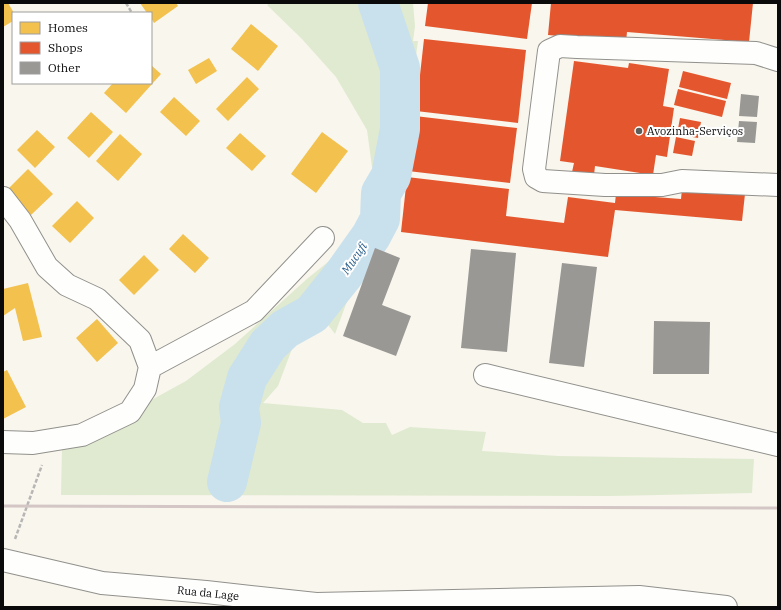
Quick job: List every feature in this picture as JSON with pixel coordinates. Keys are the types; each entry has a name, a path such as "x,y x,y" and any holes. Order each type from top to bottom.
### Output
{"street":[{"path":"778,60 756,54 560,46 549,51 534,169 536,177 543,181 605,185 662,185 682,181 778,185"},
{"path":"3,198 20,220 47,267 68,285 97,298 140,340 150,367 145,389 130,412 82,435 33,443 3,442"},
{"path":"150,367 254,311 323,238"},
{"path":"485,376 778,445"},
{"name":"Rua da Lage","path":"5,560 102,583 316,604 427,604 639,597 726,607"}],"path":[{"path":"126,3 131,12"},
{"path":"5,560 51,440"}],"green space":[{"path":"270,3 413,3 415,26 413,41 418,41 400,173 390,233 371,236 335,334 319,313 298,333 278,386 263,403 342,410 363,423 386,423 392,435 410,427 486,432 482,451 558,456 754,459 752,493 611,496 61,495 62,449 186,381 235,344 308,278 343,250 362,224 375,189 367,130 336,77 302,39 267,5"}],"building: Homes":[{"path":"3,3 8,3 13,12 12,12 12,22 3,27"},
{"path":"140,3 176,3 178,6 154,23 152,20 152,12 146,12"},
{"path":"251,24 278,46 258,71 231,49"},
{"path":"209,58 217,71 196,84 188,70"},
{"path":"152,66 161,74 126,113 104,93 112,84 152,84"},
{"path":"247,77 259,89 228,121 216,109"},
{"path":"174,97 200,121 186,136 160,112"},
{"path":"91,112 113,132 89,158 67,138"},
{"path":"37,130 55,147 35,168 17,150"},
{"path":"322,132 348,151 316,193 291,174"},
{"path":"240,133 266,156 252,171 226,148"},
{"path":"120,134 142,154 118,181 96,161"},
{"path":"28,169 53,194 31,215 7,190"},
{"path":"77,201 94,218 70,243 52,226"},
{"path":"183,234 209,258 195,273 169,249"},
{"path":"144,255 159,270 134,295 119,280"},
{"path":"28,283 42,337 23,341 15,308 3,316 3,289"},
{"path":"97,319 118,343 97,362 76,338"},
{"path":"7,370 26,407 3,419 3,372"}],"building: Shops":[{"path":"428,3 532,3 527,39 425,26"},
{"path":"551,3 753,3 749,42 627,32 626,42 548,35"},
{"path":"424,39 526,50 518,123 416,111"},
{"path":"574,61 628,68 629,63 669,69 663,106 674,108 667,157 656,155 653,175 595,166 594,175 572,172 574,163 560,161"},
{"path":"683,71 731,83 727,99 679,87"},
{"path":"678,89 726,101 722,117 674,105"},
{"path":"415,116 517,128 510,183 408,171"},
{"path":"680,118 701,122 698,138 677,134"},
{"path":"676,137 695,141 692,156 673,153"},
{"path":"407,177 509,189 506,216 564,223 568,197 615,203 616,194 681,199 682,189 745,194 742,221 615,210 608,257 401,232"}],"building: Other":[{"path":"741,94 759,96 757,117 739,116"},
{"path":"739,121 757,122 755,143 737,142"},
{"path":"375,248 400,258 382,305 411,316 396,356 343,336"},
{"path":"471,249 516,253 507,352 461,348"},
{"path":"562,263 597,267 584,367 549,363"},
{"path":"654,321 710,322 709,374 653,374"}],"waterway":[{"name":"Mucufi","path":"227,482 241,423 239,407 247,378 268,345 285,329 312,314 344,274 371,236 380,219 381,193 391,176 400,129 400,68 378,3"}],"railway":[{"path":"3,506 778,508"}],"place":[{"name":"Avozinha-Serviços","path":"639,131"}]}
